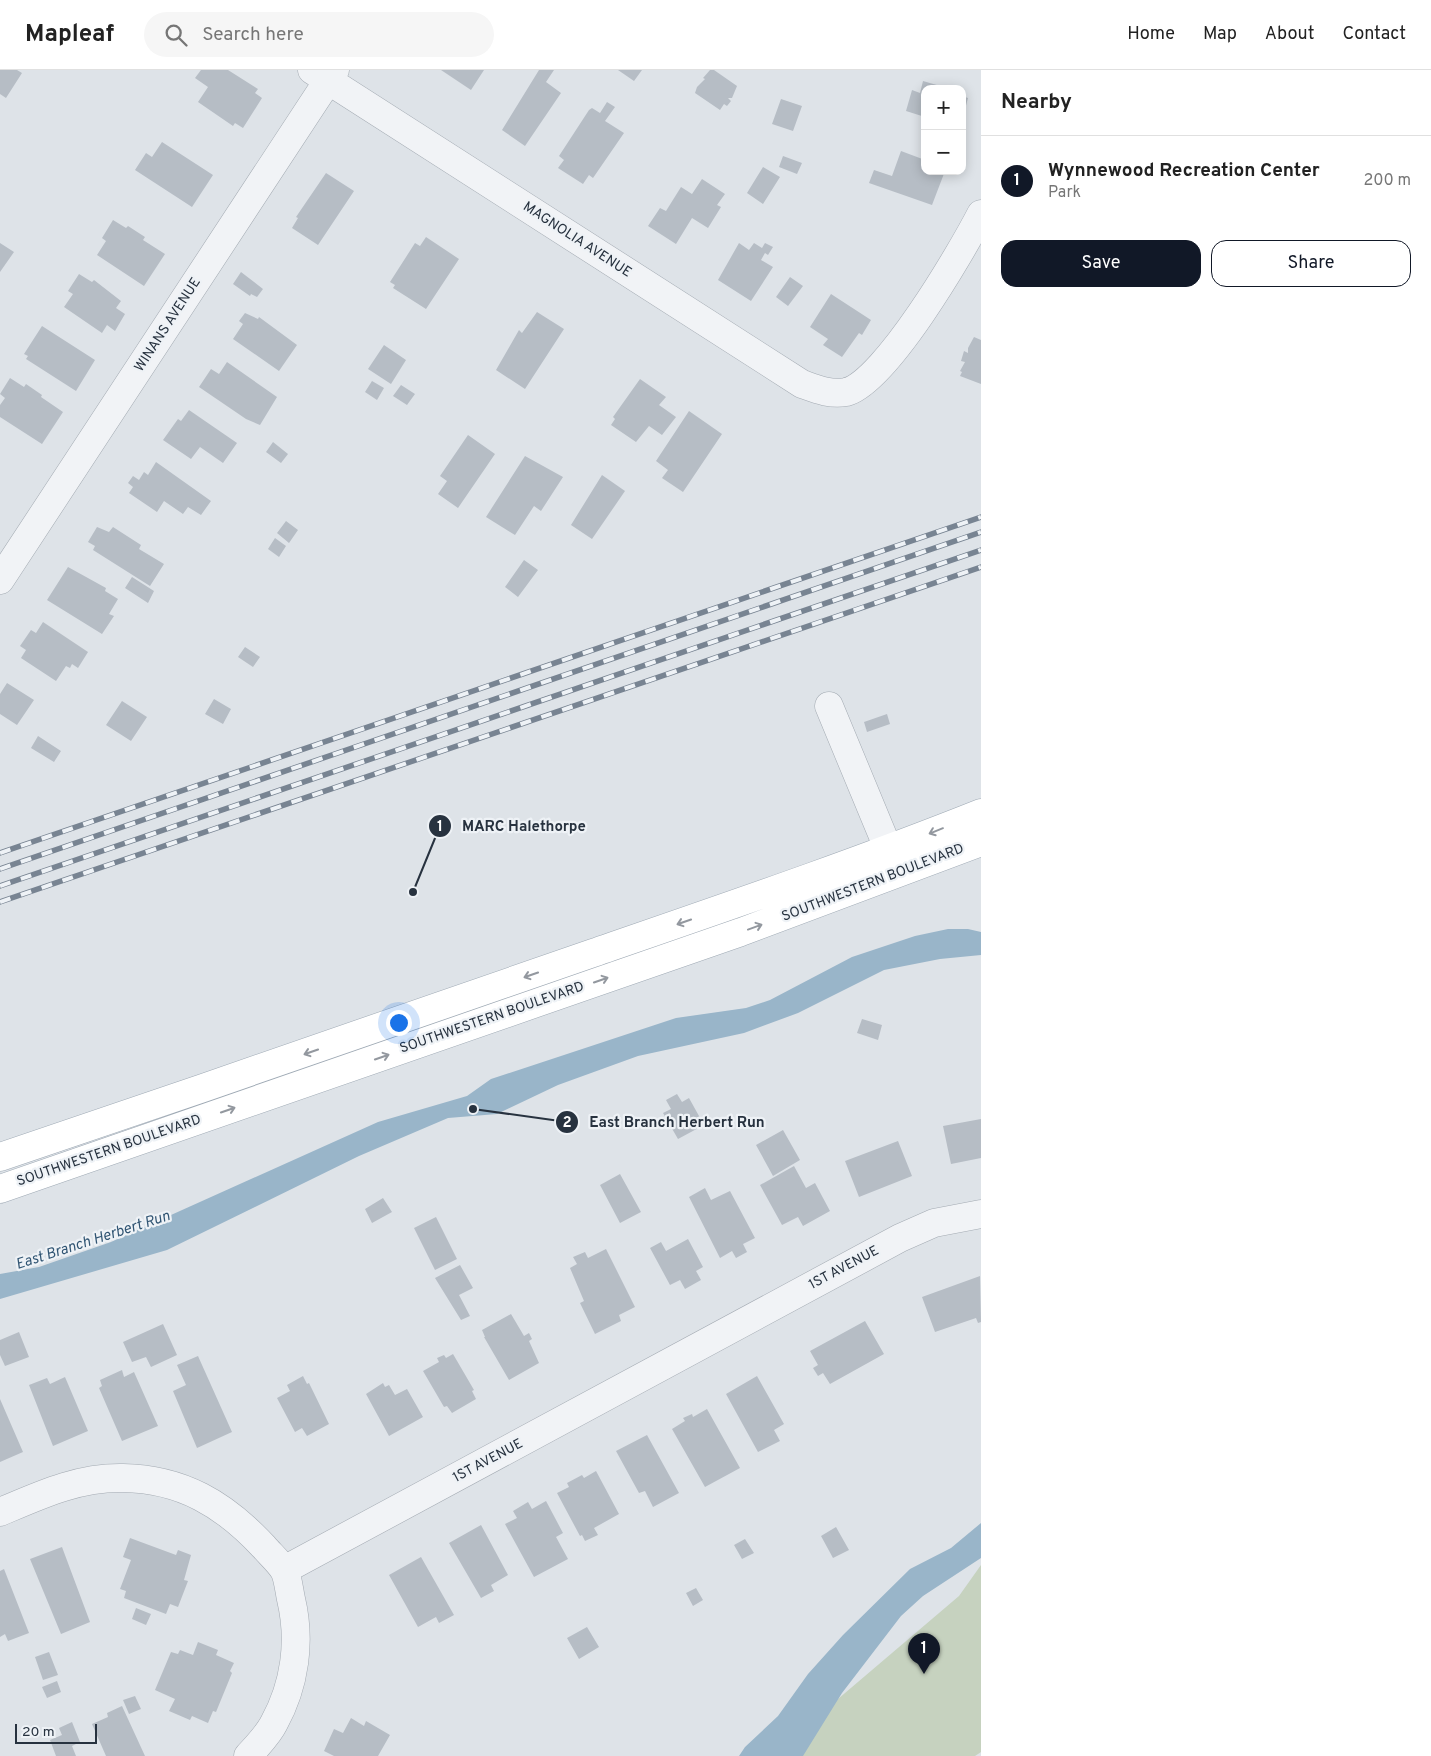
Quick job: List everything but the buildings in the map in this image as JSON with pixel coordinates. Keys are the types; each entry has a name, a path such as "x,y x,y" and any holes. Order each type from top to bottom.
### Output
{"main road":[{"name":"SOUTHWESTERN BOULEVARD","path":"0,1189 741,932 893,862 981,813"},
{"name":"SOUTHWESTERN BOULEVARD","path":"0,1157 333,1044 893,862 981,842"}],"street":[{"name":"MAGNOLIA AVENUE","path":"325,74 802,384 827,393 848,392 871,376 892,352 927,306 981,214"},
{"name":"WINANS AVENUE","path":"0,580 325,74"},
{"path":"829,706 860,776 893,862"},
{"name":"1ST AVENUE","path":"284,1570 900,1238 934,1223 981,1214"},
{"path":"0,1512 52,1490 87,1480 122,1478 153,1480 181,1486 207,1499 238,1522 284,1570 294,1614 296,1651 290,1687 273,1725 248,1756"}],"green space":[{"path":"981,1565 981,1752 975,1756 771,1756 959,1596"}],"water":[{"path":"948,929 968,929 981,932 981,955 940,959 884,970 798,1013 744,1033 638,1056 558,1085 497,1114 448,1118 359,1156 167,1250 0,1299 0,1274 39,1267 111,1242 378,1122 467,1096 491,1079 676,1018 746,1008 770,1000 852,957 915,936"},
{"path":"981,1523 981,1558 923,1596 901,1616 842,1693 803,1756 739,1756 745,1747 778,1716 808,1674 843,1635 910,1569 951,1548"}],"railway":[{"path":"0,853 981,517"},
{"path":"0,869 981,532"},
{"path":"0,886 981,550"},
{"path":"0,902 981,567"}],"place":[{"name":"MARC Halethorpe","path":"413,892"},
{"name":"East Branch Herbert Run","path":"473,1109"},
{"name":"Wynnewood Recreation Center","path":"924,1674"}]}
